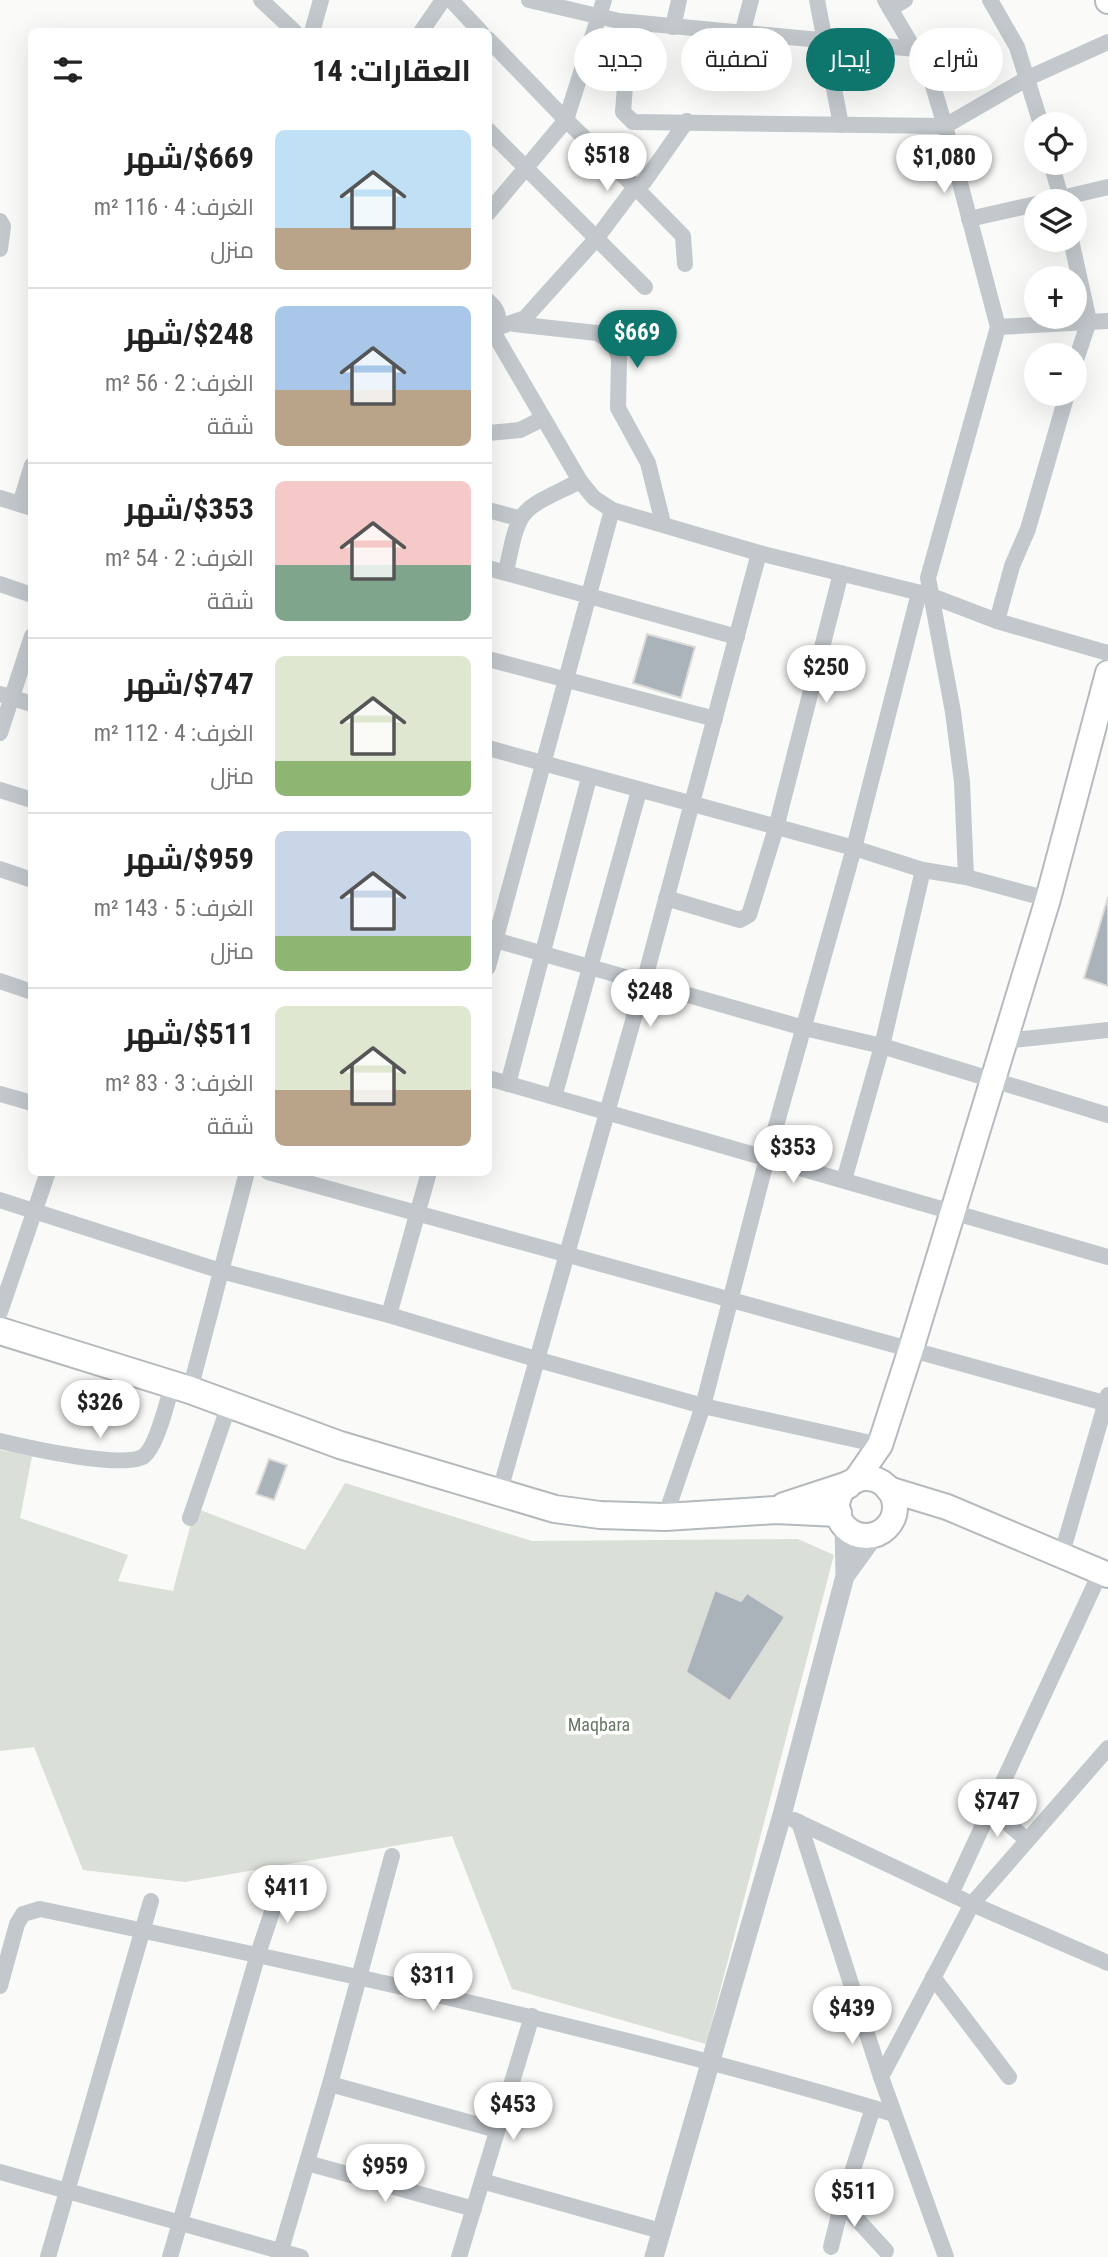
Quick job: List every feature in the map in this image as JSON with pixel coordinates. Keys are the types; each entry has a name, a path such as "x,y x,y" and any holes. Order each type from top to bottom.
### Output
{"highway":[{"path":"0,1331 181,1388 340,1445 499,1494 566,1511 665,1517 776,1510 841,1520"},
{"path":"776,1510 851,1483"}],"main road":[{"path":"880,1445 885,1486 894,1502 894,1516 890,1524 876,1535 858,1535 841,1520 839,1498 880,1445 1048,899 1108,673"},
{"path":"851,1483 864,1479 947,1507 1105,1573"},
{"path":"894,1516 947,1507"}],"street":[{"path":"262,0 291,28"},
{"path":"313,28 321,0"},
{"path":"424,28 443,0"},
{"path":"451,0 477,28"},
{"path":"528,0 600,17 683,28"},
{"path":"492,208 566,120 604,0"},
{"path":"673,27 679,0"},
{"path":"744,28 751,0"},
{"path":"817,0 822,28"},
{"path":"905,0 888,5 909,39"},
{"path":"990,0 1017,47 1038,112"},
{"path":"630,22 623,102 626,119 641,123 687,121 945,126 1028,78 1108,42"},
{"path":"492,43 626,183 635,187 683,236 685,264"},
{"path":"834,91 841,125"},
{"path":"665,1517 703,1406 767,1158 998,327 936,91"},
{"path":"499,332 525,318 596,239 635,187 644,182 687,121"},
{"path":"492,134 645,286"},
{"path":"1087,192 1108,187"},
{"path":"969,219 1024,207"},
{"path":"0,221 3,226 0,249"},
{"path":"1074,252 1089,321 1082,343"},
{"path":"492,305 498,312 499,332 542,419 580,481 594,498 612,510 760,553 924,594 997,621 1108,653"},
{"path":"998,327 1108,321"},
{"path":"499,332 597,333 614,344 619,358 618,408 648,464 663,523"},
{"path":"997,621 1063,406"},
{"path":"492,433 520,430 542,419"},
{"path":"506,572 519,518 524,510 580,481"},
{"path":"0,498 26,506"},
{"path":"612,510 492,940 804,1028 882,1046 993,1077 1108,1115"},
{"path":"492,511 519,518"},
{"path":"499,1494 644,982 760,553"},
{"path":"492,569 737,637"},
{"path":"666,898 740,920 749,915 776,828 841,573"},
{"path":"0,584 28,593"},
{"path":"924,594 955,724 963,794 966,877"},
{"path":"0,733 6,696 28,645"},
{"path":"492,660 565,682 715,719"},
{"path":"6,696 28,703"},
{"path":"492,749 691,806 854,848 923,870 966,877 1048,899"},
{"path":"508,1084 589,778"},
{"path":"0,790 28,799"},
{"path":"554,1097 639,791"},
{"path":"0,869 28,879"},
{"path":"845,1180 882,1046 923,870"},
{"path":"0,981 28,991"},
{"path":"1003,1041 1108,1030"},
{"path":"492,1079 1108,1257"},
{"path":"0,1094 28,1102"},
{"path":"0,1312 47,1176"},
{"path":"0,1441 76,1456 137,1459 150,1449 181,1388 221,1271 246,1176"},
{"path":"283,1176 1107,1401 1062,1553"},
{"path":"389,1315 428,1176"},
{"path":"0,1200 221,1271 389,1315 703,1406 880,1445"},
{"path":"190,1518 229,1405"},
{"path":"654,2257 710,2060 790,1818 845,1576 841,1520"},
{"path":"845,1576 876,1535"},
{"path":"951,1894 1105,1573"},
{"path":"881,2077 972,1904 1108,1748"},
{"path":"991,1810 1027,1840"},
{"path":"790,1818 972,1904 1108,1963"},
{"path":"790,1818 946,2257"},
{"path":"280,2254 392,1856"},
{"path":"170,2257 258,1954 281,1885"},
{"path":"48,2257 151,1900"},
{"path":"0,1986 17,1924 30,1910 40,1909 258,1954 532,2016 710,2060 894,2114"},
{"path":"933,1977 1009,2077"},
{"path":"459,2257 532,2016"},
{"path":"330,2084 497,2130"},
{"path":"831,2247 842,2203 873,2108"},
{"path":"307,2163 474,2209"},
{"path":"0,2172 180,2221 280,2254 301,2257"},
{"path":"482,2181 662,2231"},
{"path":"842,2203 886,2252"}],"green space":[{"name":"Maqbara","path":"0,1450 32,1456 20,1518 128,1555 118,1581 173,1591 195,1508 305,1550 345,1483 532,1541 798,1539 834,1555 706,2044 512,1989 452,1836 185,1882 83,1870 34,1747 0,1751"}],"building":[{"path":"647,634 695,647 681,698 633,683"},
{"path":"1108,897 1108,986 1084,978"},
{"path":"269,1459 287,1465 274,1500 256,1494"},
{"path":"715,1590 741,1601 747,1593 785,1617 730,1701 686,1672"}]}
